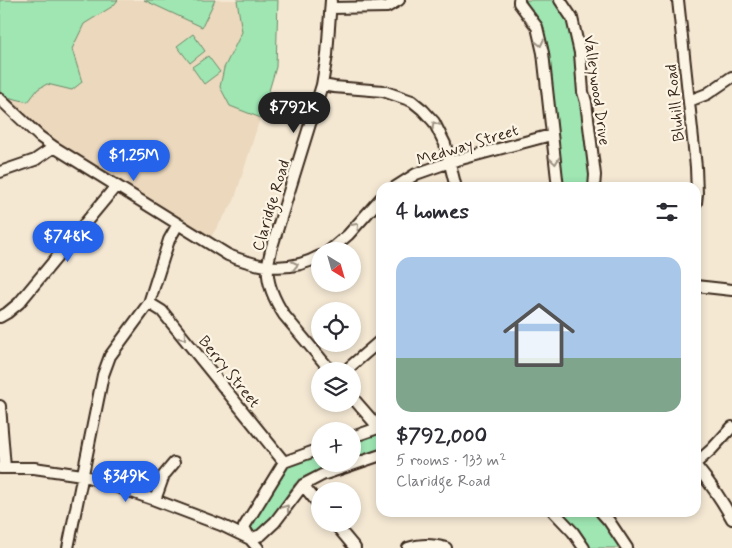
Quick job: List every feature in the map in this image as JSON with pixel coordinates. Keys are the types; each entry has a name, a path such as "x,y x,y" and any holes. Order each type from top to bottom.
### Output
{"street":[{"path":"331,4 387,7 398,0"},
{"path":"519,0 519,3 537,27 543,53 557,182"},
{"name":"Valleywood Drive","path":"560,0 572,18 580,53 594,182"},
{"name":"Bluhill Road","path":"678,0 697,182"},
{"name":"Claridge Road","path":"324,362 277,304 270,285 268,267 274,241 322,85 327,55 331,4"},
{"path":"689,101 707,94 732,77"},
{"path":"322,85 383,91 412,101 434,122 445,144 455,182"},
{"path":"0,99 40,137 54,147 228,255 246,262 268,267 285,267 311,260"},
{"name":"Medway Street","path":"403,182 416,174 450,162 551,135"},
{"path":"0,172 35,160 54,147"},
{"path":"0,316 8,313 18,303 116,186"},
{"path":"340,242 376,204"},
{"path":"68,548 103,375 110,356 149,303 169,240 178,224"},
{"path":"701,287 732,290"},
{"name":"Berry Street","path":"149,303 162,312 284,462"},
{"path":"355,362 376,344"},
{"path":"0,406 2,468 34,468 82,475 221,525 258,548"},
{"path":"361,407 376,423"},
{"path":"701,460 732,427"},
{"path":"361,434 376,428"},
{"path":"248,543 244,527 284,462 311,452"},
{"path":"248,543 261,536 275,522 303,485 322,475 376,457"},
{"path":"155,500 164,476 174,463"},
{"path":"701,472 726,507 732,519"},
{"path":"303,485 311,495"},
{"path":"558,517 584,548"},
{"path":"605,517 627,548"},
{"path":"342,532 355,548"},
{"path":"408,548 432,544 446,548"}],"shaded area":[{"path":"0,0 278,0 276,67 234,201 210,238 199,237 46,140 0,99"}],"green space":[{"path":"0,0 118,0 113,6 84,24 72,49 82,82 72,90 47,84 38,89 28,102 7,97 0,91"},
{"path":"144,0 215,0 202,27"},
{"path":"237,0 278,0 276,67 261,118 230,106 220,87 224,68 242,32"},
{"path":"526,0 556,0 569,23 574,45 590,182 562,182 547,42 538,18"},
{"path":"193,34 205,51 190,63 177,46"},
{"path":"208,56 220,72 204,84 192,67"},
{"path":"376,434 376,452 361,457 361,438"},
{"path":"311,456 311,472 315,472 300,479 289,491 266,524 254,531 250,525 284,467"},
{"path":"561,517 598,517 624,548 589,548"}]}
